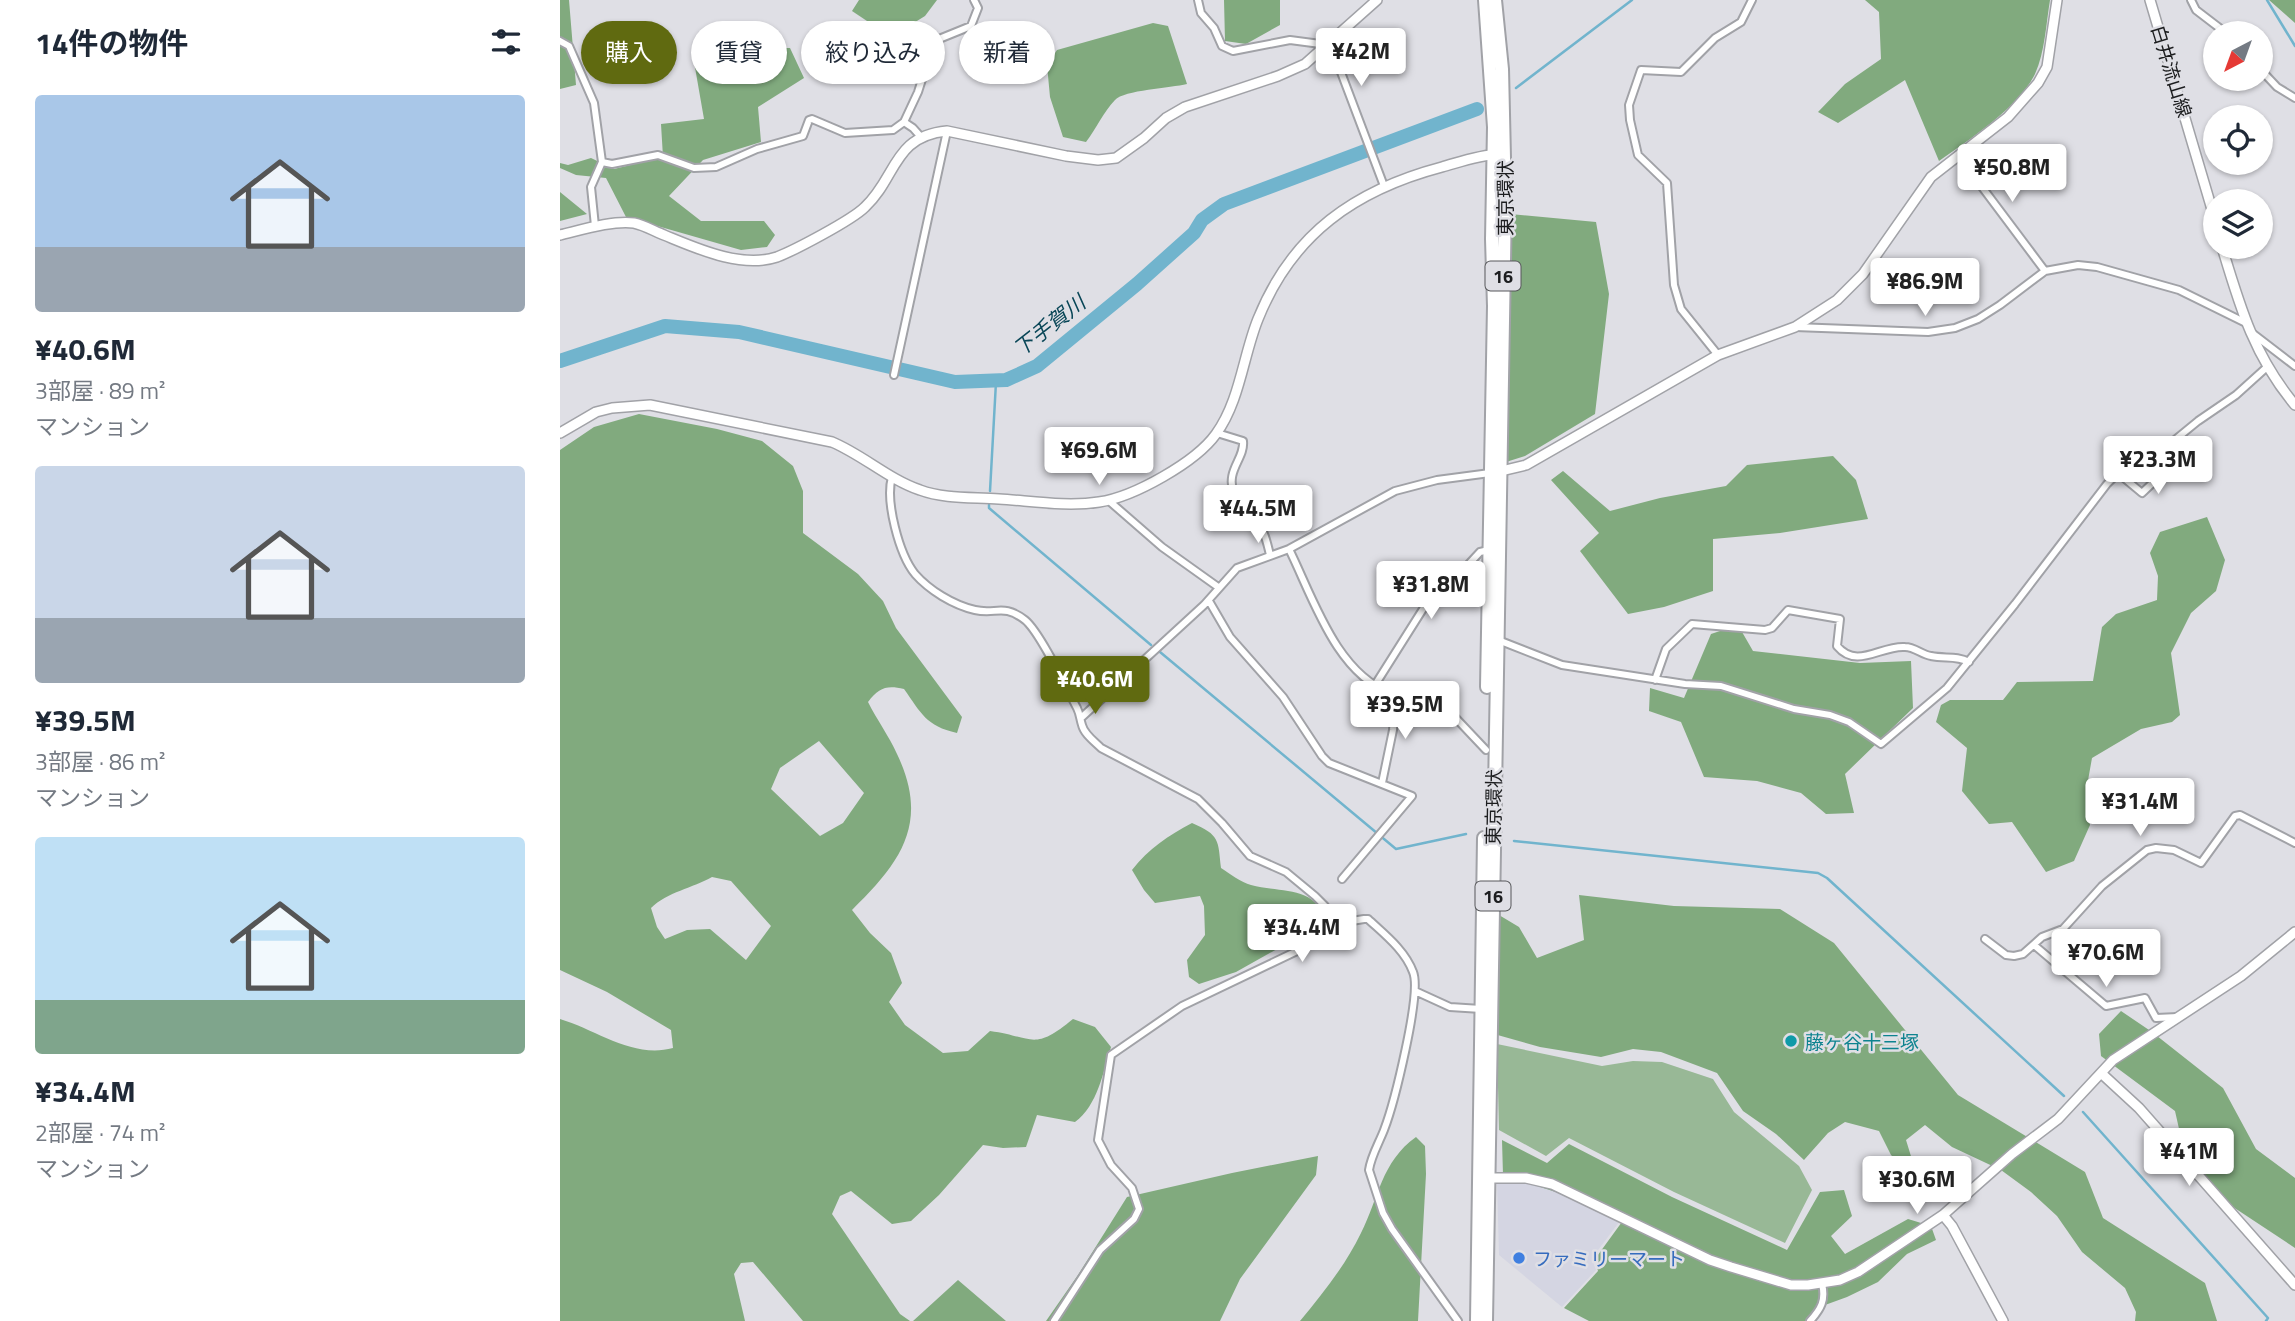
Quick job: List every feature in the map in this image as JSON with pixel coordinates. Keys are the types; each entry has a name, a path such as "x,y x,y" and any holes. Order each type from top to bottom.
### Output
{"highway":[{"name":"東京環状","path":"1486,0 1499,154"},
{"name":"東京環状","path":"1477,1321 1483,1178 1502,69 1495,0"},
{"name":"東京環状","path":"1486,1321 1481,1009 1486,750 1492,638 1489,550 1495,472"}],"street":[{"path":"602,162 612,164 658,155 694,168 716,166 757,149 803,136 809,120 812,119 845,133 893,130 904,122 918,92 931,51 939,39 971,26 978,8 974,0"},
{"path":"1198,0 1201,13 1214,28 1222,46 1233,51 1290,40 1328,45"},
{"path":"560,235 594,226 636,223 686,244 736,259 760,261 778,257 866,207 899,155 920,137 947,131 1066,156 1098,160 1116,158 1166,118 1185,107 1305,64 1377,0"},
{"path":"1718,355 1681,309 1674,285 1667,183 1638,155 1629,105 1641,70 1682,72 1715,38 1741,22 1752,0"},
{"path":"1082,717 1209,601 1218,587 1237,568 1289,549 1395,491 1437,480 1526,465 1718,355 1795,327 1837,300 1863,274 1919,190 1931,177 2008,117 2038,83 2048,67 2057,0"},
{"name":"白井流山線","path":"2150,0 2206,189"},
{"path":"2191,0 2196,10 2210,21"},
{"path":"560,41 569,46 594,103 602,162 591,187 594,226"},
{"path":"1328,45 1384,186"},
{"path":"2273,83 2295,99"},
{"path":"904,122 914,128 920,137"},
{"path":"894,374 947,131"},
{"path":"560,433 596,412 650,405 831,442 922,491 1052,502 1089,503 1108,500 1133,491 1191,460 1217,433 1231,405 1257,320 1270,291 1313,234 1347,206 1384,186 1409,176 1499,154"},
{"path":"1958,154 2045,271"},
{"path":"2226,259 2248,327 2267,367 2295,405"},
{"path":"1795,327 1928,332 1955,328 1978,319 2045,271 2078,265 2097,267 2179,290 2248,327 2295,366"},
{"path":"1492,638 1562,665 1655,680 1721,686 1794,709 1830,715 1849,722 1881,744 1935,699 1969,662 2107,484 2119,473 2147,459 2236,395 2267,367"},
{"path":"1217,433 1243,441 1241,455 1232,468 1233,492 1261,527 1270,555"},
{"path":"2119,473 2142,493 2161,475 2147,459"},
{"path":"892,477 889,492 892,513 899,538 914,572 936,592 957,603 976,610 1003,609 1028,622 1082,717 1082,726 1101,748 1198,799 1250,856 1286,872 1315,896 1325,906 1333,924"},
{"path":"1108,500 1162,547 1218,587"},
{"path":"1289,549 1333,640 1348,660 1375,685 1396,694 1434,695 1486,750"},
{"path":"1375,685 1423,609 1444,592 1480,552 1489,550"},
{"path":"1209,601 1230,637 1283,698 1329,763 1412,796 1342,879"},
{"path":"1655,680 1666,649 1692,624 1765,630 1772,628 1788,610 1840,619 1837,646 1841,651 1860,657 1908,647 1928,656 1958,656 1969,662"},
{"path":"1382,783 1393,730 1396,694"},
{"path":"1985,939 2006,955 2014,957 2023,954 2042,937 2063,929 2102,886 2147,850 2174,850 2201,863 2235,816 2240,815 2295,843"},
{"path":"1333,924 1367,919 1385,934 1408,961 1416,982 1403,1065 1369,1170 1392,1229 1458,1321"},
{"path":"1054,1321 1100,1250 1134,1219 1139,1209 1132,1188 1111,1165 1097,1140 1111,1055 1182,1006 1294,952 1330,930 1333,924"},
{"path":"1483,1178 1542,1181 1573,1193 1710,1260 1791,1284 1822,1284 1858,1272 1943,1215 2012,1154 2048,1129 2113,1060 2241,976 2295,932"},
{"path":"2034,945 2106,1006 2145,998 2156,1018 2180,1017"},
{"path":"1415,991 1450,1007 1481,1009"},
{"path":"2101,1073 2139,1108 2295,1285"},
{"path":"1943,1215 2003,1321"},
{"path":"1810,1321 1823,1302 1825,1294 1822,1284"}],"shaded area":[{"path":"1497,1181 1542,1183 1620,1221 1592,1258 1596,1270 1562,1307 1499,1255"}],"green space":[{"path":"560,0 569,0 576,85 560,89"},
{"path":"859,0 937,0 925,16 917,21 867,21 852,11"},
{"path":"1224,0 1280,0 1280,25 1246,44 1225,41"},
{"path":"1865,0 2050,0 2043,47 2035,74 2006,110 1939,161 1905,80 1838,123 1818,112 1845,84 1881,59 1879,12"},
{"path":"2269,0 2295,0 2295,23"},
{"path":"1153,23 1168,26 1187,84 1120,97 1107,109 1086,142 1063,137 1050,97 1049,84 1055,84 1057,50"},
{"path":"787,48 790,48 801,72 801,80 758,107 761,142 703,160 669,196 701,221 764,221 775,235 767,247 741,250 626,217 606,178 576,175 560,168 560,163 568,165 591,158 614,169 663,157 661,124 704,119 698,84 787,84"},
{"path":"560,192 587,214 560,221"},
{"path":"1510,214 1596,222 1609,294 1595,414 1525,456 1506,462"},
{"path":"639,414 762,441 793,466 803,491 803,533 858,574 883,601 896,628 962,717 957,733 938,727 925,717 904,689 898,688 883,689 868,702 894,747 907,779 911,801 910,821 896,858 852,910 870,933 891,953 902,983 889,1002 905,1025 943,1053 968,1051 990,1031 1025,1039 1041,1039 1073,1019 1095,1027 1111,1047 1094,1097 1083,1115 1075,1122 1037,1115 1026,1147 983,1145 939,1195 911,1221 892,1224 851,1191 840,1196 832,1214 900,1314 910,1321 803,1321 753,1262 741,1263 734,1274 745,1321 560,1321 560,1019 629,1047 644,1050 673,1048 671,1030 607,992 560,970 560,450 594,427","holes":["819,741 864,793 843,823 820,836 771,789 780,768","712,877 731,881 771,926 746,960 710,929 687,930 665,939 657,927 651,908 665,898"]},
{"path":"1833,456 1856,480 1868,519 1780,533 1713,539 1713,591 1664,607 1628,614 1580,551 1599,533 1551,480 1563,471 1610,511 1660,498 1726,486 1747,465"},
{"path":"2207,517 2225,560 2216,591 2191,613 2171,653 2180,715 2172,722 2141,729 2092,758 2087,786 2090,825 2074,861 2046,872 2012,822 1989,824 1962,791 1967,748 1936,722 1941,705 1950,700 2003,700 2017,682 2093,681 2102,627 2116,614 2157,600 2158,576 2150,553 2160,532"},
{"path":"1738,625 1753,651 1860,663 1911,661 1913,708 1845,774 1854,813 1826,814 1801,793 1757,781 1704,777 1681,722 1649,711 1650,688 1684,698 1711,634"},
{"path":"1192,823 1213,835 1221,868 1251,885 1306,896 1321,910 1325,922 1236,972 1199,984 1189,977 1187,960 1205,935 1204,906 1200,896 1155,903 1132,870 1159,843"},
{"path":"1579,895 1674,906 1780,909 1834,943 1958,1095 2085,1172 2103,1218 2205,1283 2217,1321 2135,1321 2136,1312 2125,1288 2082,1252 2057,1216 2001,1170 1952,1147 1925,1125 1906,1140 1914,1166 1905,1168 1891,1155 1879,1131 1845,1122 1828,1133 1804,1160 1776,1134 1743,1111 1717,1073 1661,1052 1633,1049 1601,1057 1540,1047 1494,1034 1499,915 1519,927 1537,958 1584,940"},
{"path":"2121,1011 2223,1088 2256,1149 2295,1178 2295,1248 2224,1201 2189,1173 2175,1111 2101,1056 2099,1034"},
{"path":"1497,1044 1602,1066 1633,1061 1662,1062 1713,1079 1734,1112 1799,1166 1812,1190 1785,1243 1674,1192 1569,1138 1546,1156 1499,1130"},
{"path":"1416,1137 1425,1146 1426,1174 1418,1321 1300,1321 1333,1279 1355,1245 1388,1169 1404,1147"},
{"path":"1502,1140 1547,1163 1569,1144 1672,1197 1787,1250 1820,1192 1844,1190 1852,1216 1831,1236 1845,1254 1908,1219 1931,1226 1936,1240 1907,1254 1878,1282 1814,1309 1809,1321 1589,1321 1564,1308 1598,1271 1595,1259 1627,1215 1503,1175"},
{"path":"1318,1156 1316,1175 1240,1279 1220,1321 1046,1321 1127,1197"},
{"path":"958,1280 1006,1321 913,1321"}],"waterway":[{"name":"下手賀川","path":"1516,88 1632,0"},
{"path":"2267,0 2295,46"},
{"name":"下手賀川","path":"560,361 665,326 739,332 955,382 1006,380 1037,366 1137,284 1194,233 1202,220 1224,204 1477,109"},
{"path":"990,491 996,382"},
{"path":"989,505 989,508 1151,645"},
{"path":"1160,652 1396,849 1466,834"},
{"path":"1514,841 1818,873 1827,878 2064,1096"},
{"path":"2083,1112 2268,1318 2266,1321"}],"place":[{"name":"藤ヶ谷十三塚","path":"1791,1041"},
{"name":"ファミリーマート","path":"1519,1258"}]}
